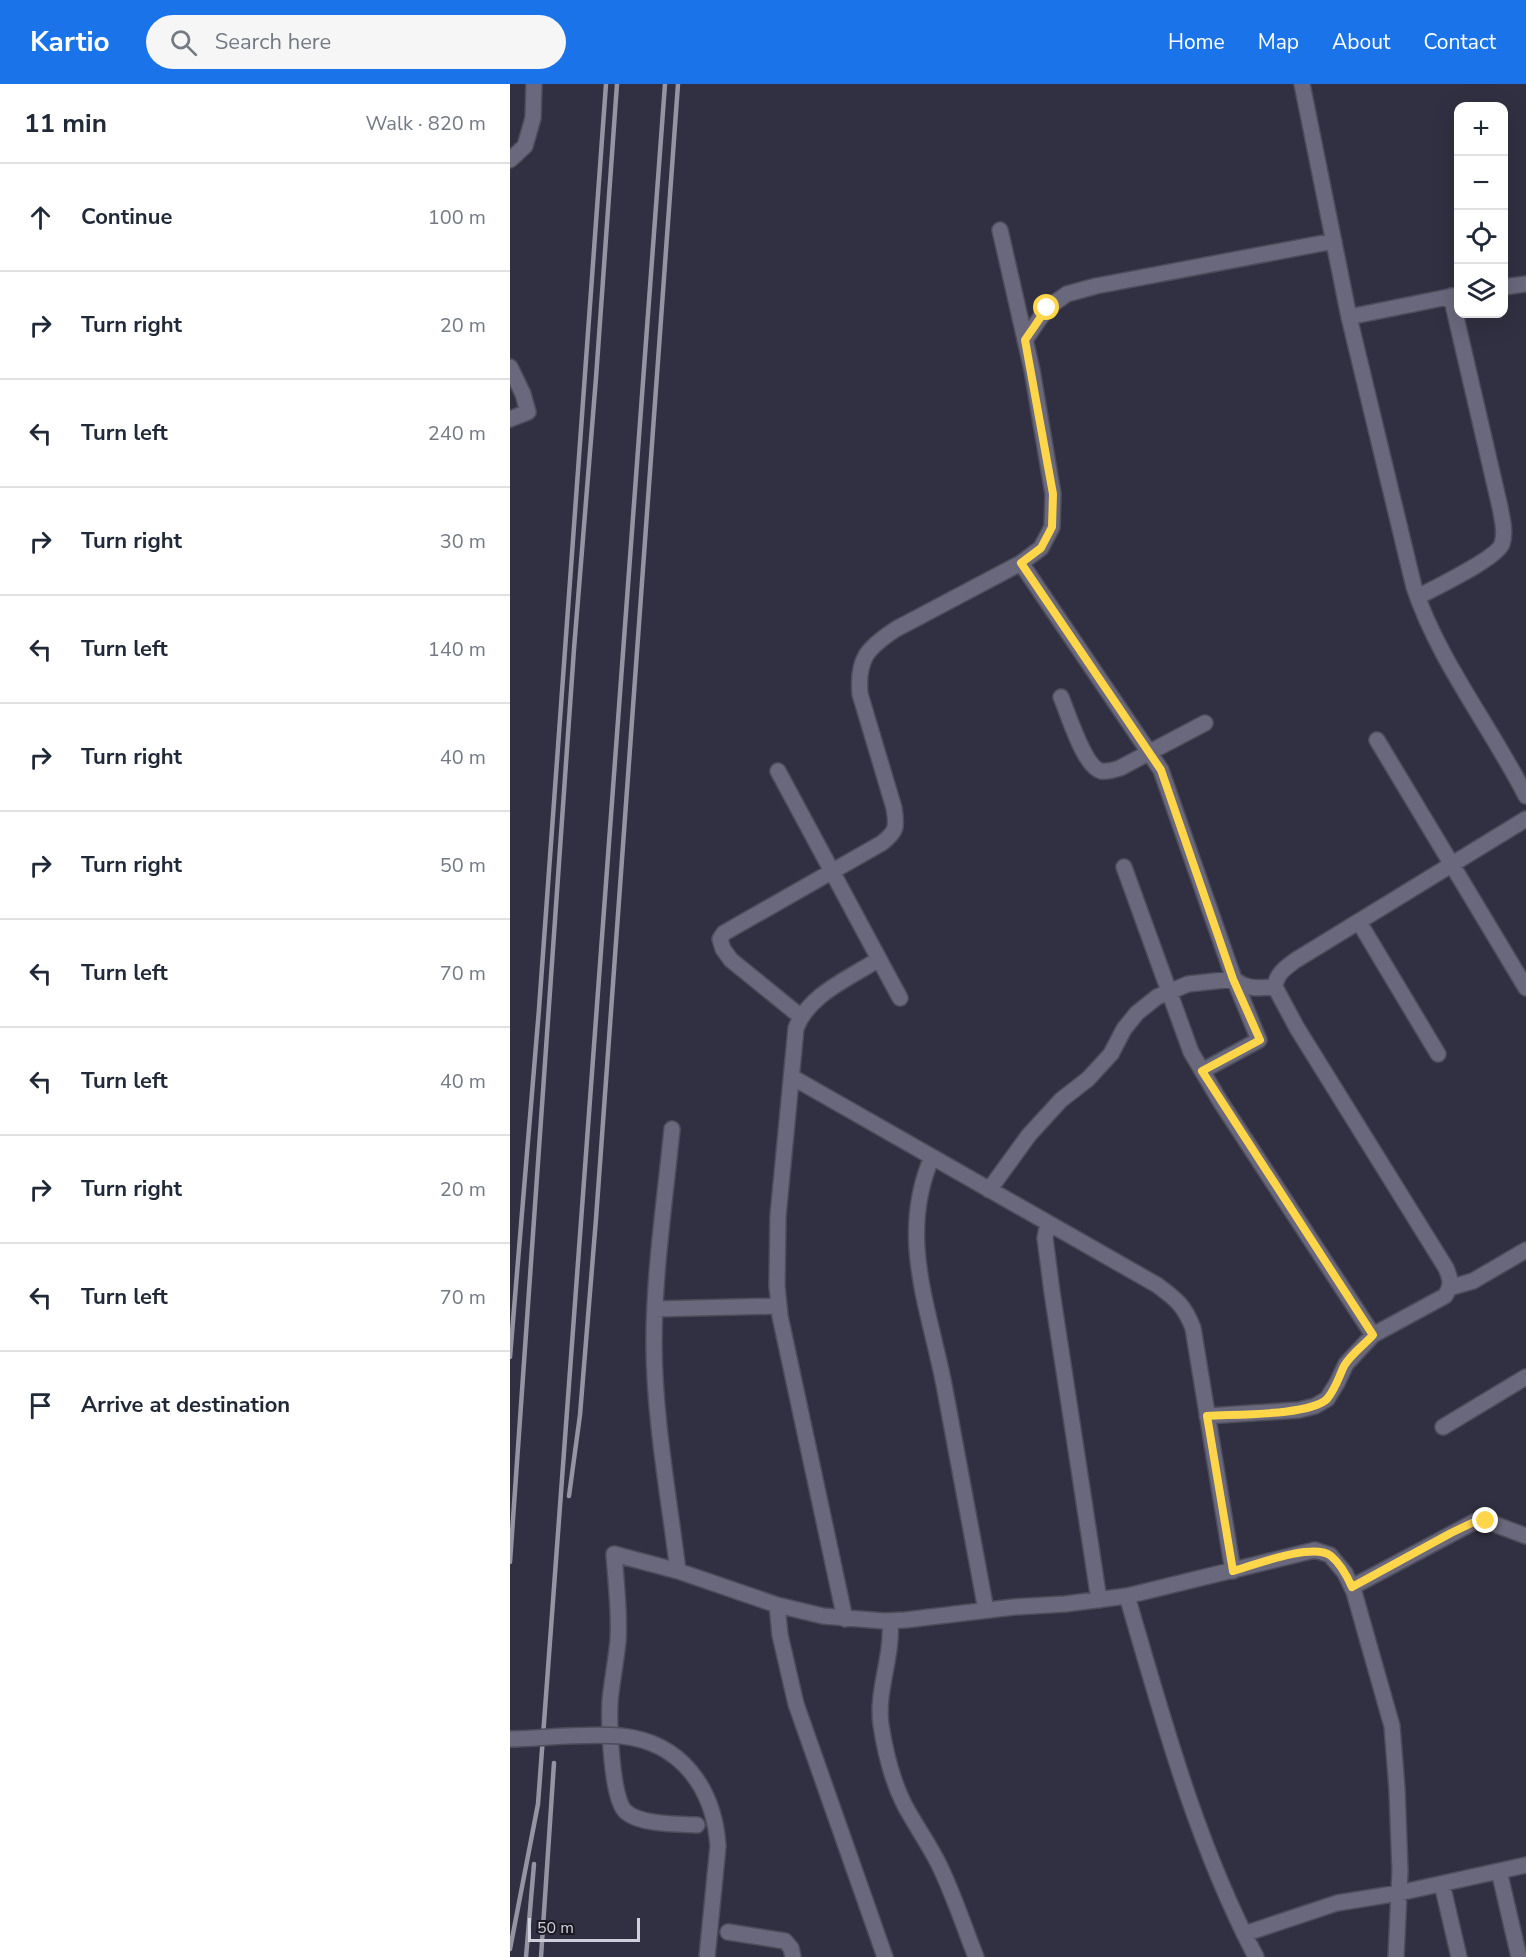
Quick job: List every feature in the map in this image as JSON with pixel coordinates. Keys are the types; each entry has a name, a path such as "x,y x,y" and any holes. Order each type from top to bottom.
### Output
{"street":[{"path":"510,160 525,146 533,118 534,84"},
{"path":"1302,84 1349,317 1404,550 1418,597 1438,642 1526,796"},
{"path":"800,1016 731,960 723,949 720,939 724,933 882,843 893,834 897,825 894,808 860,694 859,675 865,656 876,642 896,629 1021,563 1041,548 1052,527 1053,494 1025,340 1000,230"},
{"path":"1025,340 1047,308 1067,294 1096,286 1334,241"},
{"path":"1508,286 1526,284"},
{"path":"1349,317 1454,296"},
{"path":"1418,597 1491,557 1501,546 1504,532 1460,318"},
{"path":"510,367 523,394 528,412 510,418"},
{"path":"1021,563 1161,770 1233,979 1260,1040 1202,1071"},
{"path":"1061,697 1085,754 1092,765 1099,770 1109,771 1120,768 1205,723"},
{"path":"1377,740 1526,988"},
{"path":"778,771 900,999"},
{"path":"1207,1416 1299,1410 1315,1406 1327,1399 1346,1364 1373,1335 1444,1296 1449,1288 1451,1280 1446,1268 1325,1075 1275,987 1281,971 1296,960 1526,819"},
{"path":"1124,867 1191,1052 1373,1335"},
{"path":"1359,922 1438,1054"},
{"path":"845,1618 778,1306 776,1253 796,1028 800,1016 815,1000 879,959"},
{"path":"989,1190 1029,1134 1061,1100 1088,1079 1111,1054 1124,1029 1137,1013 1157,996 1188,984 1233,979 1240,985 1253,988 1275,987"},
{"path":"792,1077 1157,1286 1180,1302 1193,1328 1233,1571"},
{"path":"672,1129 656,1309 655,1380 678,1571"},
{"path":"932,1157 920,1195 917,1260 925,1305 945,1386 986,1610"},
{"path":"1048,1223 1045,1238 1050,1282 1099,1600"},
{"path":"1449,1288 1473,1281 1526,1250"},
{"path":"656,1309 778,1306"},
{"path":"1443,1427 1526,1377"},
{"path":"1352,1587 1474,1522 1486,1521 1526,1536"},
{"path":"697,1825 664,1823 637,1818 626,1812 616,1793 610,1704 618,1640 614,1554 678,1571 777,1605 823,1617 890,1620 1127,1596 1315,1550 1330,1555 1345,1573 1352,1587 1392,1726 1397,1789 1399,1893 1396,1957"},
{"path":"1127,1596 1184,1788 1209,1854 1256,1957"},
{"path":"777,1605 780,1635 796,1704 885,1957"},
{"path":"890,1620 890,1653 880,1703 880,1724 886,1751 903,1802 942,1870 976,1957"},
{"path":"510,1739 621,1736 641,1740 661,1748 675,1756 689,1769 707,1797 717,1831 717,1856 707,1957"},
{"path":"1244,1934 1337,1903 1399,1893 1526,1865"},
{"path":"1499,1871 1519,1957"},
{"path":"1442,1884 1459,1957"},
{"path":"728,1932 785,1941 791,1948 793,1957"}],"railway":[{"path":"510,1357 539,1009 606,84"},
{"path":"510,1562 574,649 617,84"},
{"path":"510,1949 538,1804 665,84"},
{"path":"569,1496 580,1415 596,1219 678,84"},
{"path":"541,1957 554,1763"},
{"path":"526,1957 534,1864"}],"route":[{"path":"1047,308 1025,340 1053,494 1052,527 1041,548 1021,563 1161,770 1233,979 1260,1040 1202,1071 1373,1335 1346,1364 1327,1399 1315,1406 1299,1410 1207,1416 1233,1571 1315,1550 1330,1555 1345,1573 1352,1587 1451,1533 1474,1522 1486,1521"}]}
